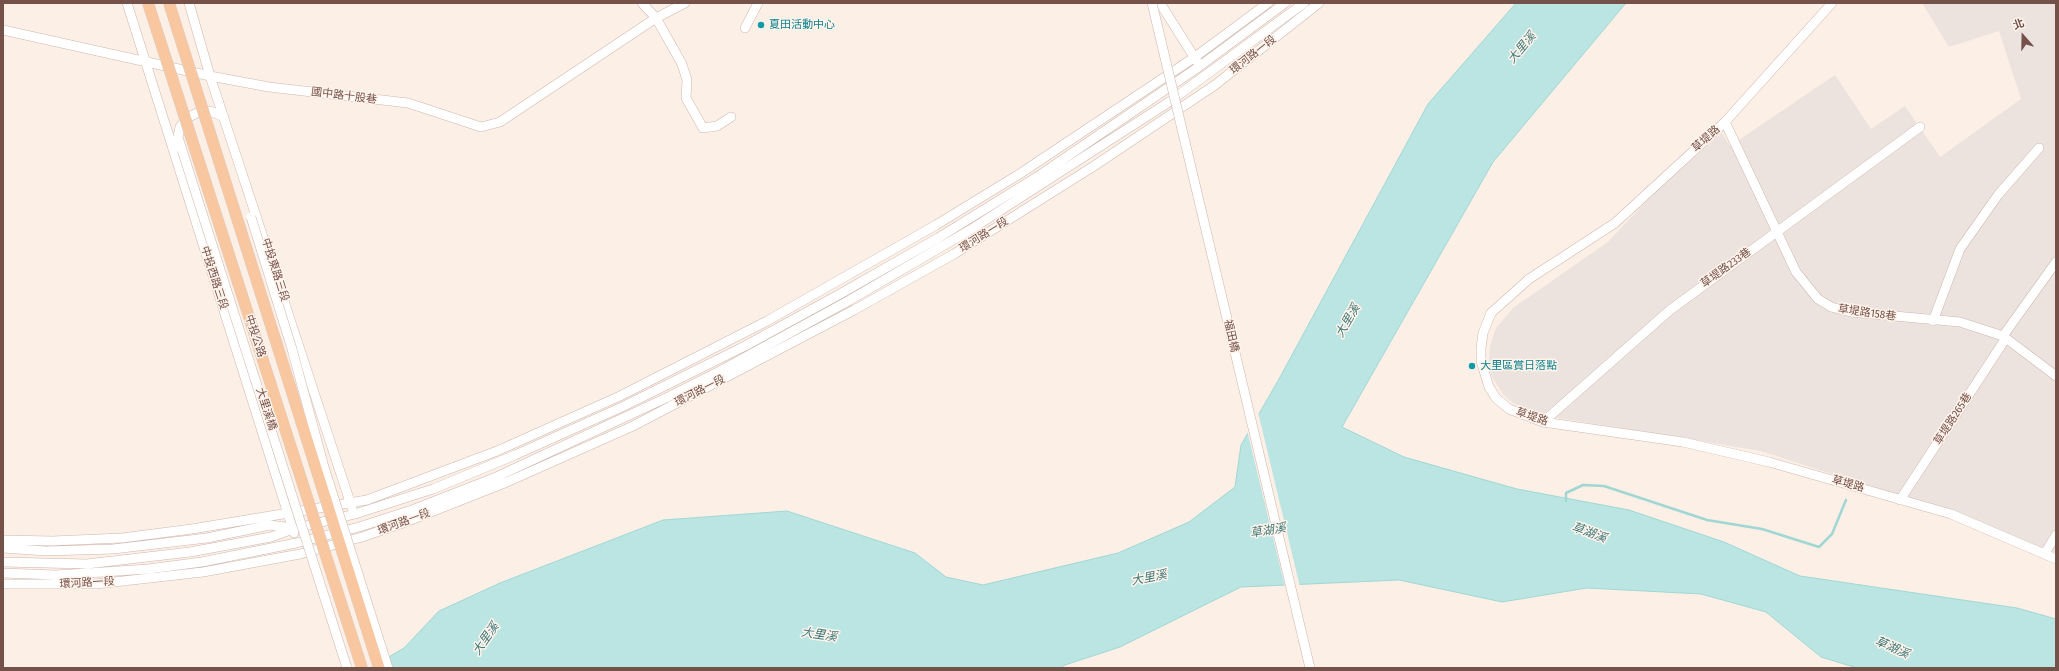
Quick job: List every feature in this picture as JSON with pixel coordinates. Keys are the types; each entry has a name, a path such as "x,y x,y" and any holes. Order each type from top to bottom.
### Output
{"main road":[{"name":"中投公路","path":"148,3 362,668"},
{"name":"中投公路","path":"169,3 379,668"}],"street":[{"name":"中投西路三段","path":"127,3 300,554"},
{"name":"中投東路三段","path":"189,3 210,76 362,537"},
{"path":"642,3 656,18 682,64 687,80 686,98 703,128 717,126 731,117"},
{"name":"國中路十股巷","path":"3,30 210,76 269,87 408,103 481,127 500,122 656,18 685,3"},
{"path":"745,28 758,3"},
{"name":"福田橋","path":"1152,3 1310,668"},
{"path":"1160,3 1200,66 1215,85"},
{"path":"3,540 52,541 122,538 367,500 497,451 620,396 767,321 936,225 1021,173 1195,58 1268,3"},
{"name":"環河路一段","path":"3,562 87,564 190,552 271,537 293,529 355,514 433,489 515,455 622,407 744,346 840,294 938,238 1040,175 1200,66 1285,3"},
{"name":"環河路一段","path":"3,573 55,575 148,569 202,562 296,543 359,527 412,510 494,478 659,402 720,371 850,300 970,230 1122,133 1207,75 1304,3"},
{"name":"環河路一段","path":"3,584 96,584 203,572 300,554 362,537 507,482 633,426 776,352 954,254 1094,166 1215,85 1320,3"},
{"name":"草堤路","path":"1832,3 1725,122 1615,223 1529,280 1491,313 1483,333 1481,348 1481,361 1489,387 1496,398 1509,409 1520,415 1543,422 1683,442 1770,462 1951,514 2056,559"},
{"path":"182,150 178,137 180,127 187,118 199,112 210,111 224,117"},
{"path":"164,117 182,150"},
{"name":"草堤路158巷","path":"1725,122 1796,272 1818,299 1831,308 1851,312 1933,321 1960,322 2004,337 2056,376"},
{"name":"草堤路233巷","path":"1543,422 1670,310 1920,127"},
{"path":"1933,321 1960,249 1998,196 2039,148"},
{"name":"大里溪橋","path":"182,150 347,668"},
{"path":"243,173 251,218 292,349 324,467 388,668"},
{"name":"草堤路265巷","path":"1900,500 2004,337 2056,262"},
{"name":"環河路一段","path":"3,548 46,551 113,549 207,538 270,525 293,529"},
{"path":"2044,553 2056,535"}],"shaded area":[{"path":"1922,3 2056,3 2056,553 1952,513 1761,451 1540,415 1513,403 1503,394 1492,377 1489,366 1490,346 1496,328 1513,308 1608,242 1656,191 1722,133 1730,146 1835,75 1871,129 1905,106 1940,157 2021,99 1999,31 1949,47"}],"water":[{"path":"1516,3 1626,3 1493,162 1342,427 1404,457 1517,489 1629,510 1724,542 1800,576 2017,608 2056,619 2056,668 1857,668 1821,657 1766,612 1701,594 1587,588 1502,602 1399,580 1241,587 1120,647 1060,668 370,668 404,648 439,611 500,583 663,520 787,511 915,553 946,577 983,585 1118,553 1189,522 1235,487 1241,445 1279,379 1428,104"}],"pier":[{"path":"1258,412 1300,587 1285,587 1247,430"}],"waterway":[{"path":"1566,501 1566,493 1583,485 1604,486 1707,520 1762,529 1819,547 1832,534 1846,500"}],"place":[{"name":"夏田活動中心","path":"761,25"},
{"name":"大里區賞日落點","path":"1472,366"}],"water label":[{"name":"大里溪","path":"1522,48"},
{"name":"大里溪","path":"1348,321"},
{"name":"草湖溪","path":"1268,531"},
{"name":"草湖溪","path":"1589,533"},
{"name":"大里溪","path":"1149,578"},
{"name":"大里溪","path":"819,635"},
{"name":"大里溪","path":"486,639"},
{"name":"草湖溪","path":"1892,648"}]}
